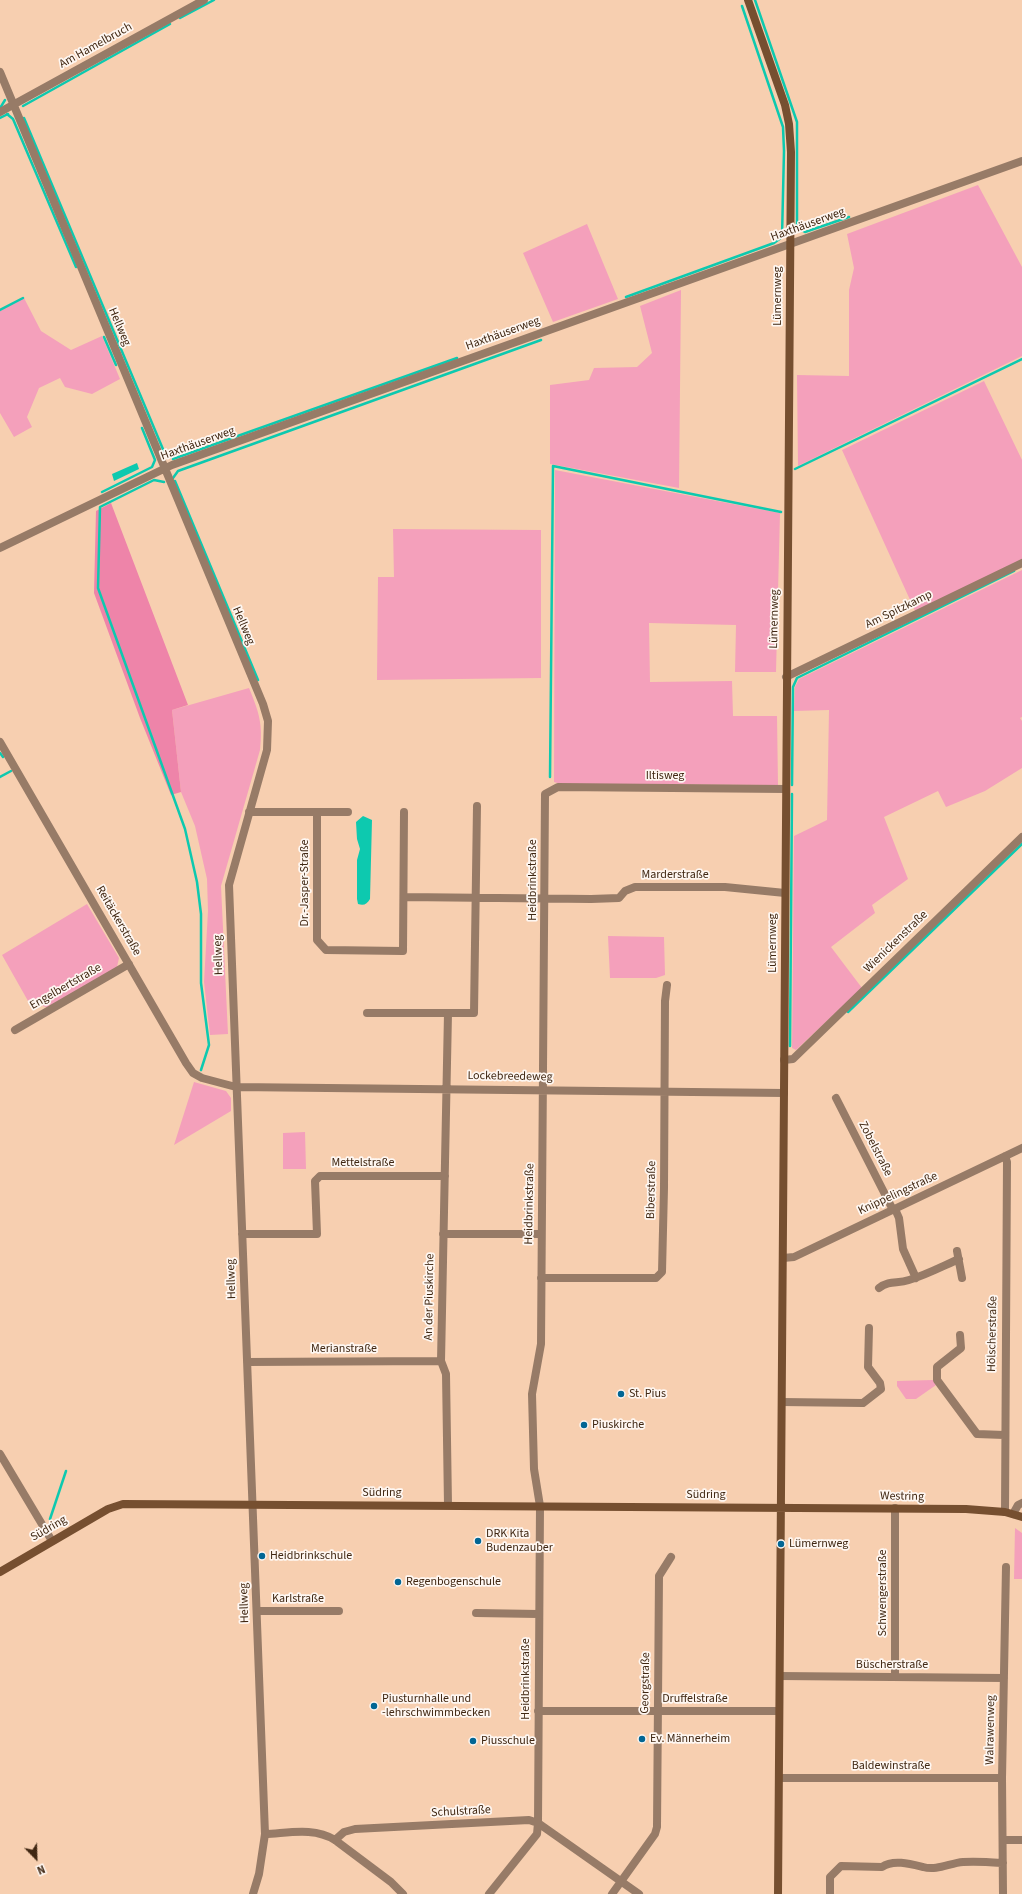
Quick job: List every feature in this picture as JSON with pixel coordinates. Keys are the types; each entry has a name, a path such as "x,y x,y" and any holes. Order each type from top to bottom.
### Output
{"street":[{"name":"Am Hamelbruch","path":"0,112 14,106 204,0"},
{"name":"Lümernweg","path":"748,0 785,105 789,124 791,152 778,1894"},
{"name":"Hellweg","path":"0,72 263,704 268,721 267,750 229,885 258,1611 265,1834 259,1874 253,1894"},
{"name":"Haxthäuserweg","path":"0,548 164,468 1022,161"},
{"name":"Am Spitzkamp","path":"786,676 1022,563"},
{"name":"Reitäckerstraße","path":"0,742 193,1073 202,1078 236,1087"},
{"name":"Iltisweg","path":"545,794 558,787 786,789"},
{"name":"Heidbrinkstraße","path":"489,1894 538,1834 538,1614 540,1506 534,1470 532,1394 541,1344 545,794"},
{"path":"367,1013 474,1013 477,806"},
{"path":"249,812 348,812"},
{"path":"404,812 404,897"},
{"name":"Dr.-Jasper-Straße","path":"317,813 317,940 326,950 403,951 404,897"},
{"name":"Wienickenstraße","path":"784,1060 793,1059 1022,837"},
{"name":"Marderstraße","path":"404,897 619,898 625,891 635,887 725,887 785,893"},
{"name":"Engelbertstraße","path":"15,1030 129,964"},
{"name":"Biberstraße","path":"541,1278 656,1278 662,1272 665,1001 667,985"},
{"name":"An der Piuskirche","path":"448,1013 441,1361 446,1374 448,1505"},
{"name":"Lockebreedeweg","path":"236,1087 447,1088 784,1093"},
{"name":"Zobelstraße","path":"836,1098 900,1218 903,1249 916,1278"},
{"name":"Knippelingstraße","path":"783,1258 794,1257 1022,1148"},
{"name":"Hölscherstraße","path":"1005,1156 1007,1162 1004,1435 1009,1513"},
{"name":"Mettelstraße","path":"242,1234 317,1234 315,1181 320,1176 445,1176"},
{"path":"443,1234 541,1234"},
{"path":"879,1288 886,1283 907,1281 916,1278 958,1255 962,1278"},
{"path":"782,1402 863,1403 881,1389 880,1383 868,1367 869,1328"},
{"path":"960,1335 961,1348 937,1367 937,1380 977,1434 1004,1435"},
{"name":"Merianstraße","path":"247,1362 441,1361"},
{"path":"0,1454 52,1541"},
{"name":"Südring","path":"0,1572 108,1509 123,1504 253,1503 781,1508"},
{"path":"1009,1513 1022,1503"},
{"name":"Westring","path":"781,1508 966,1509 1009,1513 1022,1518"},
{"name":"Schwengerstraße","path":"895,1508 895,1677"},
{"name":"Georgstraße","path":"612,1894 655,1834 657,1827 659,1576 671,1557"},
{"name":"Walrawenweg","path":"1002,1894 1002,1778 1006,1567"},
{"name":"Karlstraße","path":"258,1611 339,1611"},
{"path":"476,1613 538,1614"},
{"name":"Büscherstraße","path":"780,1676 1004,1678"},
{"name":"Druffelstraße","path":"538,1711 779,1711"},
{"name":"Baldewinstraße","path":"779,1778 1002,1778"},
{"name":"Schulstraße","path":"336,1840 344,1832 355,1829 529,1820 538,1823 639,1894"},
{"path":"265,1834 312,1831 326,1834 391,1882 403,1894"},
{"path":"1003,1840 1022,1840"},
{"path":"830,1894 830,1877 841,1866 882,1867 887,1863 916,1864 924,1868 940,1867 961,1862 1003,1862"}],"shaded area":[{"path":"978,185 1022,267 1022,356 798,466 797,375 849,376 849,290 854,268 847,234"},
{"path":"587,224 618,299 553,322 523,253"},
{"path":"681,290 679,488 550,464 550,385 589,380 594,368 637,367 652,353 640,306"},
{"path":"24,298 41,331 71,350 102,336 120,379 92,394 65,387 60,378 39,388 27,417 32,427 14,437 0,413 0,311"},
{"path":"984,381 1022,460 1022,561 916,613 842,450"},
{"path":"555,470 780,513 776,672 735,672 736,625 649,623 650,682 732,681 733,716 777,716 778,785 561,784 554,782"},
{"path":"111,503 188,705 172,710 181,792 171,795 140,718 94,593 96,511"},
{"path":"393,529 541,530 541,678 377,680 378,577 394,577"},
{"path":"1022,570 1022,717 1020,718 1022,721 1022,768 985,791 946,807 938,791 884,817 908,879 872,905 875,913 831,947 862,988 796,1050 792,1048 794,836 827,820 829,710 794,711 795,687 799,679"},
{"path":"249,688 259,718 261,733 260,750 221,886 228,1034 210,1035 204,982 208,911 207,879 195,826 181,792 172,710"},
{"path":"87,904 119,958 117,967 48,1008 38,1004 32,1008 2,955"},
{"path":"608,936 664,937 665,975 656,978 610,978"},
{"path":"194,1082 226,1091 231,1098 231,1111 174,1145"},
{"path":"305,1132 306,1169 283,1169 283,1133"},
{"path":"933,1380 936,1385 916,1399 906,1399 897,1386 897,1381"},
{"path":"1015,1528 1022,1533 1022,1579 1014,1579"}],"water":[{"path":"137,463 139,469 114,481 112,474"},
{"path":"363,816 372,820 370,899 362,905 358,904 357,899 357,860 360,849 357,839 356,822"}],"waterway":[{"path":"180,18 214,0"},
{"path":"755,0 797,122 797,228 805,232 849,217"},
{"path":"626,297 774,243 782,237 784,151 783,127 742,6"},
{"path":"23,106 170,24"},
{"path":"0,108 5,100"},
{"path":"7,114 13,119 76,267"},
{"path":"0,118 8,114"},
{"path":"24,118 165,454"},
{"path":"0,310 23,298"},
{"path":"104,337 116,365"},
{"path":"173,478 178,471 541,340"},
{"path":"173,459 457,358"},
{"path":"795,469 1022,359"},
{"path":"102,492 152,467 155,460 142,428"},
{"path":"550,777 553,466 781,512"},
{"path":"164,482 154,480 100,507 98,588 185,829 197,882 201,914 201,983 209,1045 201,1070"},
{"path":"175,481 258,680"},
{"path":"792,785 793,687 797,678 1014,571"},
{"path":"0,753 3,757"},
{"path":"0,777 11,771"},
{"path":"790,1046 792,794"},
{"path":"848,1012 1022,844"},
{"path":"50,1519 66,1471"}],"place":[{"name":"St. Pius","path":"621,1394"},
{"name":"Piuskirche","path":"584,1425"},
{"name":"DRK Kita Budenzauber","path":"478,1541"},
{"name":"Lümernweg","path":"781,1544"},
{"name":"Heidbrinkschule","path":"262,1556"},
{"name":"Regenbogenschule","path":"398,1582"},
{"name":"Piusturnhalle und -lehrschwimmbecken","path":"374,1706"},
{"name":"Ev. Männerheim","path":"642,1739"},
{"name":"Piusschule","path":"473,1741"}]}
